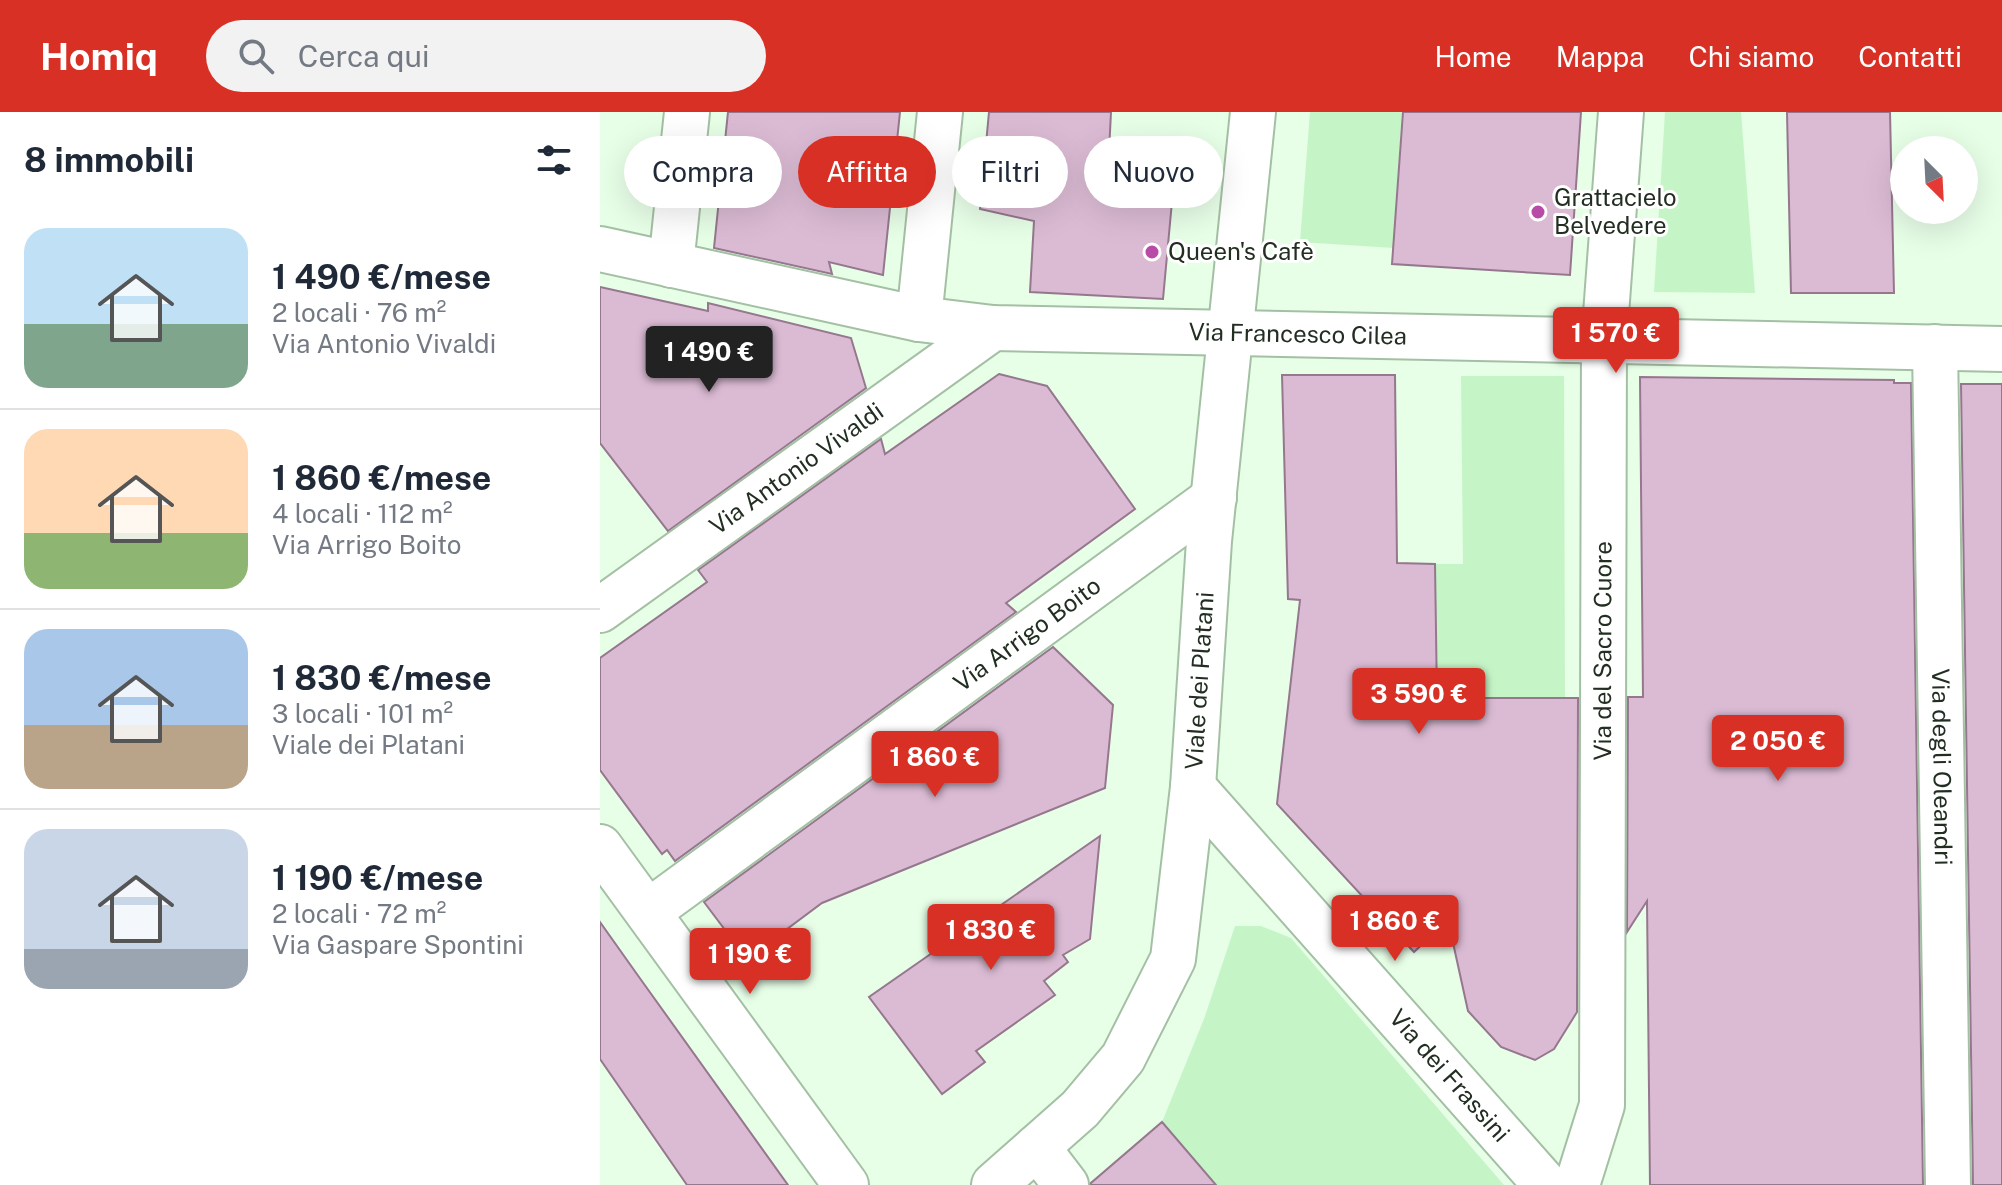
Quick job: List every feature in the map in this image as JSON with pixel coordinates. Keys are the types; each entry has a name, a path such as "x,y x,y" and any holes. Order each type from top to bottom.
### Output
{"street":[{"path":"671,265 687,112"},
{"path":"919,319 940,112"},
{"name":"Viale dei Platani","path":"994,1185 1080,1109 1123,1058 1173,959 1193,787 1214,498 1253,112"},
{"name":"Via del Sacro Cuore","path":"1577,1185 1602,1105 1604,341 1621,112"},
{"name":"Via Francesco Cilea","path":"600,249 919,319 993,328 2002,349"},
{"name":"Via Antonio Vivaldi","path":"600,610 993,328"},
{"name":"Via degli Oleandri","path":"1935,347 1948,1185"},
{"name":"Via Arrigo Boito","path":"648,912 1214,498"},
{"name":"Via dei Frassini","path":"1193,787 1546,1185"},
{"path":"600,847 846,1185"},
{"path":"1037,1147 1066,1185"}],"green space":[{"path":"1310,112 1402,112 1393,248 1300,242"},
{"path":"1665,112 1741,112 1755,293 1654,292"},
{"path":"1461,376 1564,376 1565,698 1448,698 1390,661 1436,642 1435,564 1463,564"},
{"path":"1235,926 1261,926 1291,938 1504,1185 1216,1185 1162,1122 1204,1019"}],"building":[{"path":"728,112 900,112 897,136 798,136 798,208 890,208 883,275 829,262 832,274 714,248 718,208 782,208 782,136 726,136"},
{"path":"989,112 1111,112 1110,136 1084,136 1084,208 1171,208 1163,299 1030,292 1034,221 980,208 1068,208 1068,136 987,136"},
{"name":"Grattacielo Belvedere","path":"1403,112 1581,112 1570,275 1392,264"},
{"path":"1787,112 1890,112 1890,224 1892,224 1894,293 1791,293"},
{"path":"600,287 708,311 708,303 851,338 866,388 668,531 600,443"},
{"path":"999,374 1047,386 1135,509 1006,603 1016,612 675,861 667,850 662,854 600,770 600,658 707,582 698,570 881,439 885,454"},
{"path":"1282,375 1395,375 1397,563 1435,564 1437,698 1578,698 1577,1012 1554,1049 1535,1060 1501,1047 1468,1011 1448,920 1414,952 1277,804 1300,600 1288,599"},
{"path":"1640,377 1894,380 1894,383 1911,383 1923,1185 1650,1185 1647,901 1627,932 1628,697 1643,697"},
{"path":"1961,384 2002,384 2002,1185 1973,1185"},
{"path":"1053,647 1113,705 1105,788 822,903 747,959 704,902"},
{"path":"1100,836 1090,939 1063,955 1068,962 1044,981 1055,995 976,1051 985,1062 942,1094 869,997"},
{"path":"600,922 788,1185 687,1185 600,1059"},
{"path":"1162,1122 1216,1185 1090,1185 1091,1183"}],"place":[{"name":"Grattacielo Belvedere","path":"1538,212"},
{"name":"Queen's Cafè","path":"1152,252"}]}
